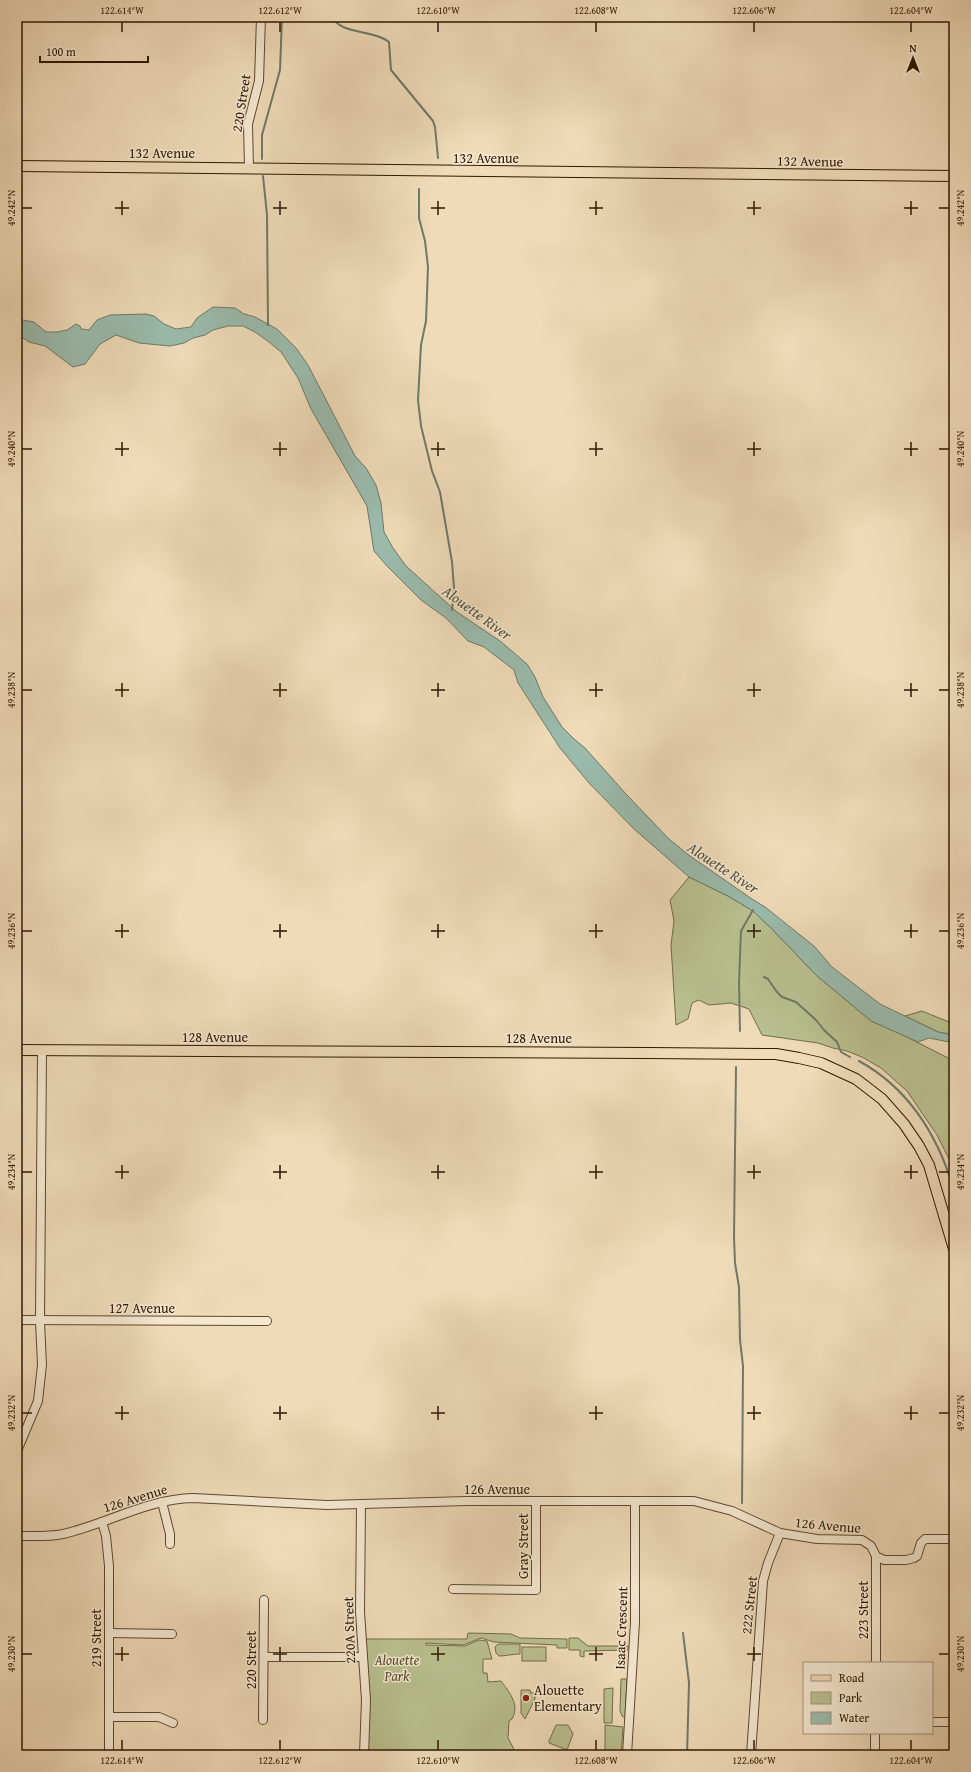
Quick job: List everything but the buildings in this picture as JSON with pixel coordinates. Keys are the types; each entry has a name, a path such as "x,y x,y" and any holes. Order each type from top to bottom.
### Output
{"main road":[{"name":"132 Avenue","path":"17,166 249,168 435,172 954,176"},
{"name":"128 Avenue","path":"17,1050 776,1054 799,1058 821,1063 856,1079 882,1099 904,1124 919,1146 929,1165 954,1249"}],"street":[{"name":"220 Street","path":"249,168 248,124 259,81 261,17"},
{"path":"17,1451 38,1402 42,1365 40,1321 42,1050"},
{"name":"127 Avenue","path":"17,1320 267,1321"},
{"name":"126 Avenue","path":"17,1536 63,1534 162,1502 193,1498 313,1504 536,1501 694,1501 732,1511 780,1533 817,1539 862,1540 871,1546 876,1556"},
{"name":"Gray Street","path":"453,1589 536,1590 536,1501"},
{"name":"Isaac Crescent","path":"627,1755 635,1622 636,1501"},
{"path":"162,1502 170,1534 170,1544"},
{"name":"220A Street","path":"361,1504 360,1612 366,1700 364,1755"},
{"name":"219 Street","path":"102,1522 109,1555 109,1755"},
{"name":"222 Street","path":"751,1755 763,1581 768,1563 780,1533"},
{"path":"876,1556 884,1560 911,1560 917,1556 921,1543 925,1539 954,1539"},
{"name":"223 Street","path":"876,1556 876,1662"},
{"name":"220 Street","path":"263,1720 264,1600"},
{"path":"109,1633 172,1634"},
{"path":"264,1657 362,1657"},
{"path":"109,1717 159,1717 173,1723"},
{"path":"933,1722 954,1722"},
{"path":"875,1734 875,1755"}],"green space":[{"path":"689,877 728,896 753,911 816,975 871,1021 901,1034 954,1061 954,1169 937,1135 907,1091 881,1068 862,1057 818,1043 762,1035 749,1009 731,1003 709,1005 699,1000 692,1003 688,1019 676,1025 671,945 674,921 670,900"},
{"path":"922,1011 954,1024 954,1035 938,1032 905,1016"},
{"name":"Alouette Park","path":"468,1633 511,1634 520,1638 567,1639 567,1648 557,1648 557,1645 494,1642 481,1638 463,1645 426,1643 426,1645 465,1646 479,1640 487,1641 492,1659 483,1659 483,1673 487,1673 488,1682 501,1681 513,1699 515,1709 512,1719 509,1721 508,1738 517,1755 368,1755 369,1709 366,1639 467,1639"},
{"path":"569,1638 578,1638 588,1646 628,1646 628,1650 584,1651 584,1657 580,1656 580,1650 569,1650"},
{"path":"498,1644 520,1644 520,1654 499,1656 496,1653 495,1647"},
{"path":"522,1647 546,1647 546,1661 522,1661"},
{"path":"621,1679 627,1679 625,1718 622,1716 620,1711"},
{"path":"613,1688 612,1723 604,1723 604,1689"},
{"path":"521,1690 530,1690 531,1693 535,1693 535,1699 525,1719 521,1713"},
{"path":"556,1725 568,1725 573,1734 567,1750 549,1743"},
{"path":"605,1725 623,1727 621,1755 605,1755"}],"water":[{"path":"213,307 235,308 244,314 255,317 277,329 296,348 308,365 355,456 366,468 376,485 381,503 384,532 406,566 457,612 500,641 527,664 535,677 543,697 562,727 585,748 669,839 690,856 765,907 814,946 832,967 880,1004 938,1032 954,1035 954,1043 929,1038 918,1042 871,1021 816,975 753,911 728,896 689,877 634,829 589,783 560,748 518,683 514,670 484,647 468,641 446,618 421,600 374,551 367,506 311,409 298,378 281,352 269,342 243,326 228,326 213,330 205,335 193,338 184,343 170,346 139,343 116,335 100,344 85,364 73,367 45,346 29,342 17,334 17,319 34,322 46,332 57,332 67,330 76,324 80,326 81,329 89,330 97,320 110,315 146,314 154,316 164,324 176,329 191,327 197,318"}],"waterway":[{"path":"262,159 262,135 280,70 282,17"},
{"path":"333,17 336,22 342,26 375,35 389,42 391,70 433,121 438,158"},
{"path":"263,176 267,215 268,325"},
{"name":"Alouette River","path":"419,189 419,218 425,241 428,267 426,321 421,345 418,400 421,426 432,471 440,492 452,562 454,588 452,610"},
{"path":"740,1031 739,983 741,931 753,910"},
{"path":"764,977 768,979 782,997 796,1002 816,1020 837,1042 841,1052 850,1057"},
{"path":"859,1061 877,1072 893,1085 920,1116 940,1151 954,1190"},
{"path":"736,1067 734,1237 735,1263 739,1287 740,1340 743,1366 742,1503"},
{"path":"683,1633 689,1683 687,1755"}],"place":[{"name":"Alouette Elementary","path":"526,1698"}]}
